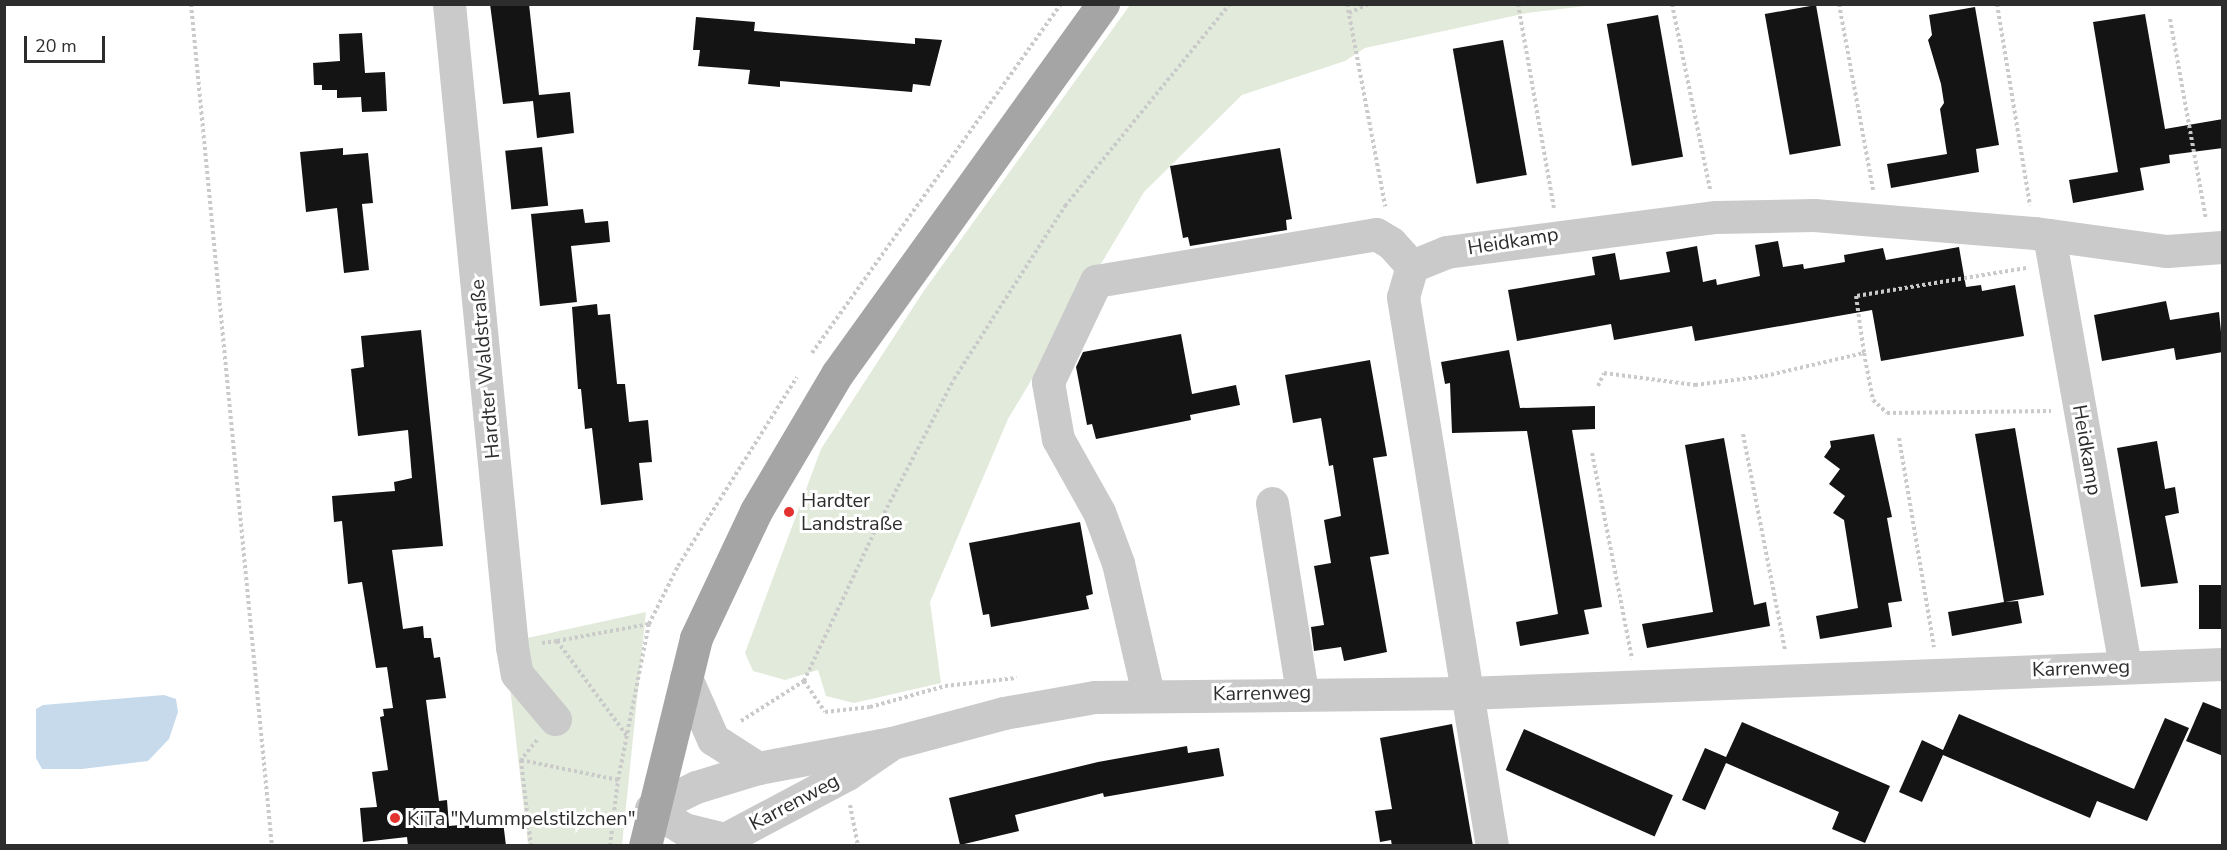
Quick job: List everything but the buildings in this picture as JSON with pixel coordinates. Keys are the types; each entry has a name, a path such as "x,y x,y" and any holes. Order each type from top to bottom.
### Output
{"main road":[{"path":"645,846 651,809 696,638 736,548 837,374 1103,4"}],"street":[{"name":"Hardter Waldstraße","path":"448,4 512,647 517,674 555,719"},
{"name":"Heidkamp","path":"1402,254 1446,252 1559,234 1716,217 1814,215 1879,221 2046,244 2167,251 2215,248"},
{"path":"1148,694 1138,666 1118,563 1099,512 1058,439 1048,382 1096,281 1376,234 1402,254 1403,297 1492,846"},
{"name":"Heidkamp","path":"2046,244 2080,411 2125,666"},
{"path":"1272,503 1302,692"},
{"name":"Karrenweg","path":"651,809 696,788 758,768 892,743 1004,713 1095,697 1302,692 1466,693 2223,664"},
{"path":"686,678 713,739 758,768"},
{"name":"Karrenweg","path":"651,809 684,829 722,842 847,774 892,743"}],"path":[{"path":"190,4 272,846"},
{"path":"713,739 804,681 876,529 960,369 1065,206 1230,4"},
{"path":"1347,4 1402,254"},
{"path":"1349,13 1358,4"},
{"path":"1349,13 1368,4"},
{"path":"1518,4 1559,234"},
{"path":"1672,4 1716,217"},
{"path":"1839,4 1879,221"},
{"path":"1997,4 2046,244 1856,296 1873,400 1887,412 2080,411"},
{"path":"2170,19 2215,248"},
{"path":"1598,386 1604,373 1695,385 1765,376 1864,353"},
{"path":"1743,434 1788,679"},
{"path":"1899,438 1939,674"},
{"path":"1592,453 1637,686"},
{"path":"512,647 649,624"},
{"path":"557,641 627,736"},
{"path":"804,681 825,712 870,707 945,686 1025,677"},
{"path":"531,846 521,760 555,719"},
{"path":"521,760 618,780 610,846"},
{"path":"847,774 858,846"}],"green space":[{"path":"1130,5 1594,5 1527,13 1365,48 1345,61 1242,95 1144,192 1008,419 930,602 941,683 854,703 826,696 818,670 785,680 753,671 745,653 821,449 923,292"},
{"path":"646,612 622,845 528,845 505,643"}],"water":[{"path":"164,695 176,699 178,712 169,739 148,761 82,769 42,769 36,758 36,709 43,705"}],"place":[{"name":"Hardter Landstraße","path":"789,512"},
{"name":"KiTa \"Mummpelstilzchen\"","path":"395,818"}]}
